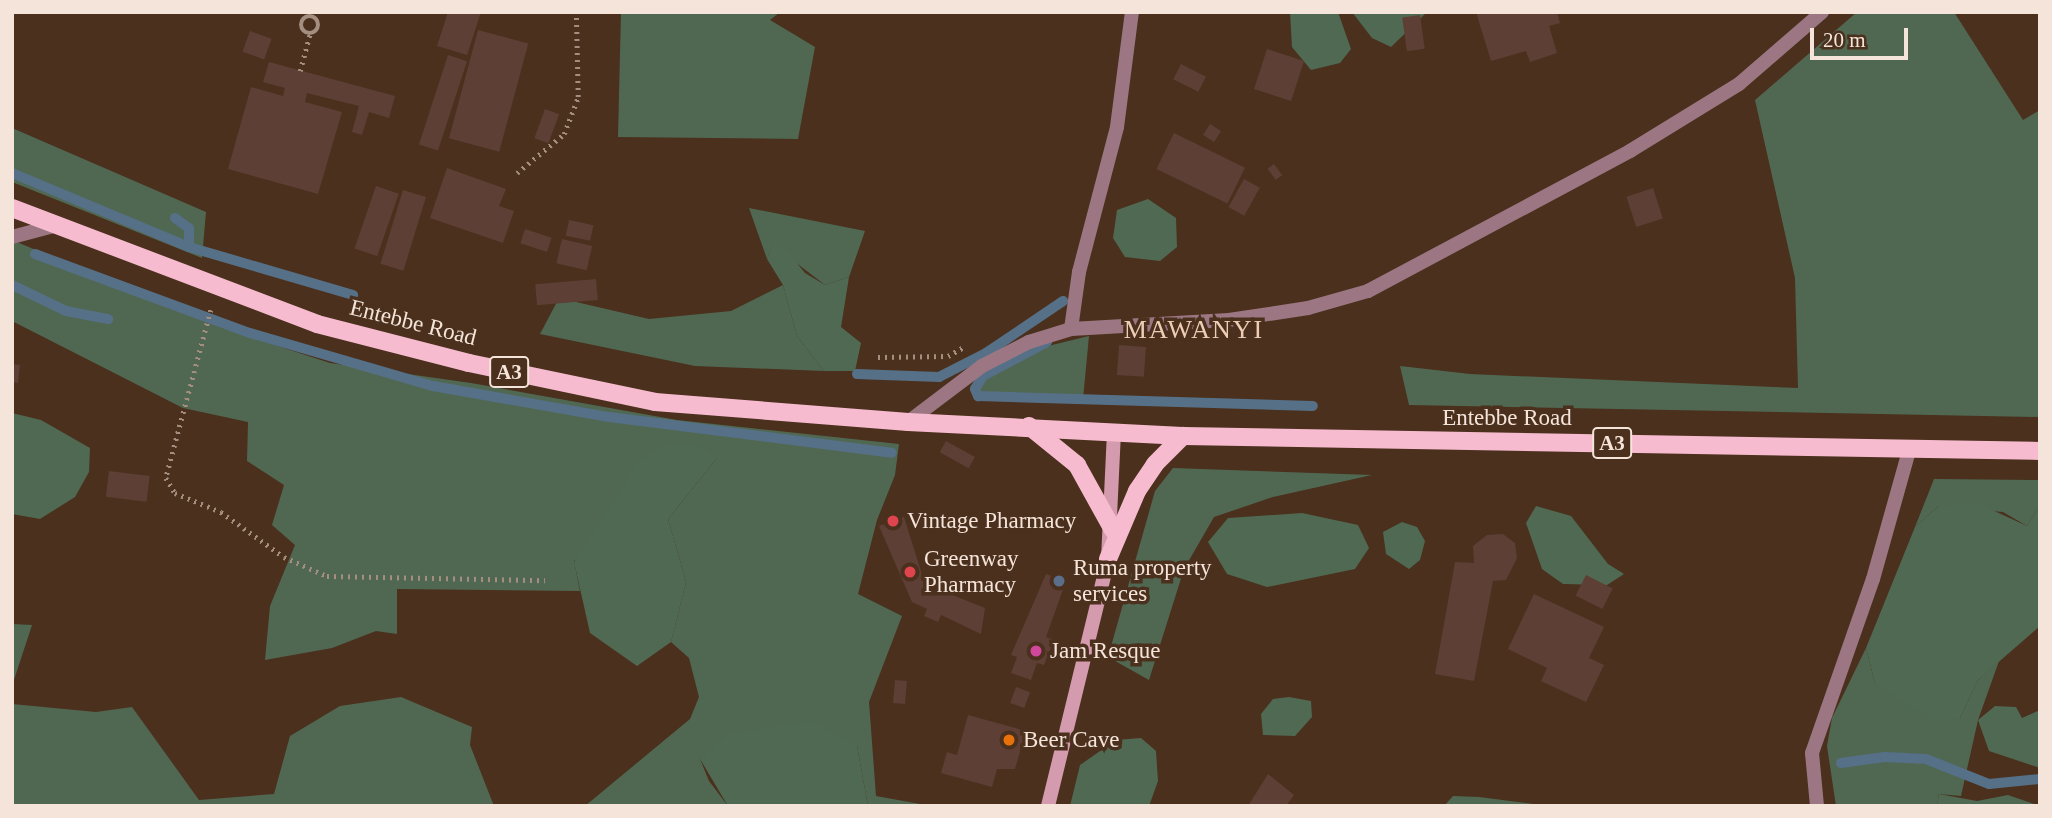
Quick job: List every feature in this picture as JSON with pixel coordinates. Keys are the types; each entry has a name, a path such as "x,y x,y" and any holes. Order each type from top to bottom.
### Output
{"main road":[{"name":"Entebbe Road","path":"12,208 53,226 317,324 469,363 655,402 908,422 1029,426"},
{"name":"A3","path":"1029,426 1183,436"},
{"path":"1029,426 1077,465 1113,530"},
{"name":"Entebbe Road","path":"1183,436 1909,452 2040,451"},
{"path":"1108,559 1138,491 1155,464 1183,436"}],"street":[{"path":"1071,329 1079,272 1117,127 1132,12"},
{"path":"908,422 982,366 1029,342 1071,329 1229,320 1308,307 1368,291 1618,158 1728,90 1822,12"},
{"path":"12,237 53,226"},
{"path":"1048,806 1108,559 1113,530 1114,431"},
{"path":"1817,806 1812,753 1872,579 1909,452"}],"path":[{"path":"517,173 564,134 578,97 576,12"},
{"path":"311,14 319,23 317,31 310,34 302,26 311,14"},
{"path":"300,71 310,34"},
{"path":"211,313 166,478 175,493 221,512 284,557 327,576 545,580"},
{"path":"878,357 948,356 966,346"}],"green space":[{"path":"621,12 780,12 770,20 815,47 798,139 618,137"},
{"path":"1290,12 1338,12 1351,49 1340,63 1311,70 1292,47"},
{"path":"1352,12 1427,12 1391,47 1372,38"},
{"path":"1857,12 1954,12 2023,120 2040,110 2040,417 1409,405 1400,366 1470,374 1798,388 1795,278 1755,100"},
{"path":"12,128 206,212 202,258 12,182"},
{"path":"1148,199 1176,218 1177,247 1160,261 1125,257 1113,238 1117,210"},
{"path":"749,208 865,231 849,277 825,285 773,245 767,259"},
{"path":"12,240 222,328 330,363 471,383 677,420 899,444 895,475 877,520 858,594 902,616 869,702 876,796 931,806 868,806 857,746 700,759 709,781 728,806 585,806 690,719 699,697 689,658 671,642 686,582 668,519 717,458 574,561 580,591 397,589 397,634 376,631 332,648 265,660 270,606 295,545 272,525 284,485 247,461 248,422 183,408 12,321"},
{"path":"773,244 787,251 805,273 825,285 849,277 841,327 861,343 855,371 824,371 797,336 783,285 767,259"},
{"path":"783,285 797,336 824,371 695,366 540,334 559,298 649,319 731,311"},
{"path":"1089,336 1083,399 981,397 978,388 986,374 1052,345"},
{"path":"12,413 41,420 90,448 89,472 75,497 40,519 12,514"},
{"path":"697,444 717,458 668,519 686,582 671,642 637,666 590,633 574,562 640,460 665,445"},
{"path":"1173,468 1372,475 1273,497 1214,517 1184,569 1149,680 1108,657 1155,491"},
{"path":"1934,479 2040,480 2040,505 2027,526 2003,512 1939,506 1915,527"},
{"path":"1977,503 2027,526 2040,505 2040,626 1978,680 1960,718 1936,722 1875,683 1866,648 1915,527 1939,506"},
{"path":"1536,506 1571,516 1608,564 1624,574 1607,585 1563,584 1542,569 1526,523"},
{"path":"1302,513 1358,525 1369,548 1355,569 1267,587 1227,574 1208,542 1228,518"},
{"path":"1402,522 1417,527 1425,541 1420,560 1409,569 1386,554 1383,532"},
{"path":"12,624 32,625 12,686"},
{"path":"1866,648 1875,683 1960,718 1978,680 1999,661 1978,720 1961,796 1939,794 1937,806 1836,806 1827,746 1832,718"},
{"path":"401,697 472,727 470,745 494,806 12,806 12,704 96,712 132,707 199,800 274,794 290,736 340,706"},
{"path":"1289,697 1311,701 1312,717 1295,736 1263,735 1261,714 1273,699"},
{"path":"1995,706 2016,707 2022,718 2040,710 2040,768 1989,751 1978,720"},
{"path":"812,721 857,746 868,806 728,806 700,759 728,733"},
{"path":"1141,738 1156,751 1158,781 1149,806 1070,806 1080,765 1116,740"},
{"path":"1939,794 1977,801 2008,795 2040,806 1937,806"},
{"path":"1453,796 1479,797 1549,806 1444,806"}],"building":[{"path":"448,12 481,12 467,55 437,46"},
{"path":"1476,12 1557,12 1560,23 1549,26 1557,53 1530,62 1526,51 1491,61"},
{"path":"1420,15 1425,49 1407,51 1402,18"},
{"path":"478,30 528,43 499,152 449,138"},
{"path":"250,31 272,39 264,60 242,52"},
{"path":"1267,49 1304,61 1291,101 1254,89"},
{"path":"448,55 467,61 438,151 419,144"},
{"path":"269,62 395,96 389,118 369,112 362,135 352,132 359,106 307,93 305,102 342,112 318,194 228,169 251,87 283,96 285,88 263,82"},
{"path":"1181,64 1206,77 1198,92 1173,79"},
{"path":"545,109 559,114 548,143 534,138"},
{"path":"1210,124 1221,131 1214,142 1203,135"},
{"path":"1174,133 1245,168 1227,204 1156,169"},
{"path":"1274,164 1282,175 1276,180 1268,169"},
{"path":"447,168 506,189 499,206 514,211 503,243 430,218"},
{"path":"1244,179 1260,188 1244,216 1228,207"},
{"path":"376,186 399,194 377,256 355,248"},
{"path":"1653,188 1663,218 1636,227 1626,197"},
{"path":"403,190 426,197 403,271 380,264"},
{"path":"569,220 593,225 590,241 566,236"},
{"path":"525,229 552,238 547,252 520,243"},
{"path":"562,239 592,246 587,270 556,263"},
{"path":"596,279 598,300 537,305 535,284"},
{"path":"1119,345 1146,347 1144,377 1117,375"},
{"path":"12,364 20,365 18,383 12,382"},
{"path":"946,441 975,457 969,468 940,452"},
{"path":"109,471 150,476 147,502 106,497"},
{"path":"904,517 925,584 985,608 981,634 941,615 938,622 924,616 927,609 912,602 879,526"},
{"path":"1503,534 1515,543 1517,558 1506,580 1493,581 1474,681 1435,674 1455,562 1474,563 1473,546 1487,535"},
{"path":"1046,574 1066,581 1046,637 1054,640 1044,665 1037,663 1031,680 1011,673 1017,657 1011,655"},
{"path":"1586,575 1613,589 1602,609 1576,595"},
{"path":"1534,594 1604,627 1589,658 1604,665 1586,702 1541,681 1547,668 1508,649"},
{"path":"895,680 907,681 905,704 893,703"},
{"path":"1016,687 1030,692 1024,708 1010,703"},
{"path":"968,715 1026,731 1015,769 997,769 992,787 941,773 947,752 957,755"},
{"path":"1268,774 1294,795 1286,806 1248,806"}],"waterway":[{"path":"12,173 189,247"},
{"path":"175,218 189,228 189,247 353,295"},
{"path":"35,254 250,333 433,386 609,417 892,453"},
{"path":"12,285 66,311 108,319"},
{"path":"857,374 939,377 986,353 1063,301"},
{"path":"1047,342 983,376 975,389 978,396 1313,406"},
{"path":"1841,763 1885,757 1926,759 1989,784 2040,779"}],"place":[{"name":"Vintage Pharmacy","path":"893,521"},
{"name":"Greenway Pharmacy","path":"910,572"},
{"name":"Ruma property services","path":"1059,581"},
{"name":"Jam Resque","path":"1036,651"},
{"name":"Beer Cave","path":"1009,740"}],"district":[{"name":"MAWANYI","path":"1194,330"}]}
